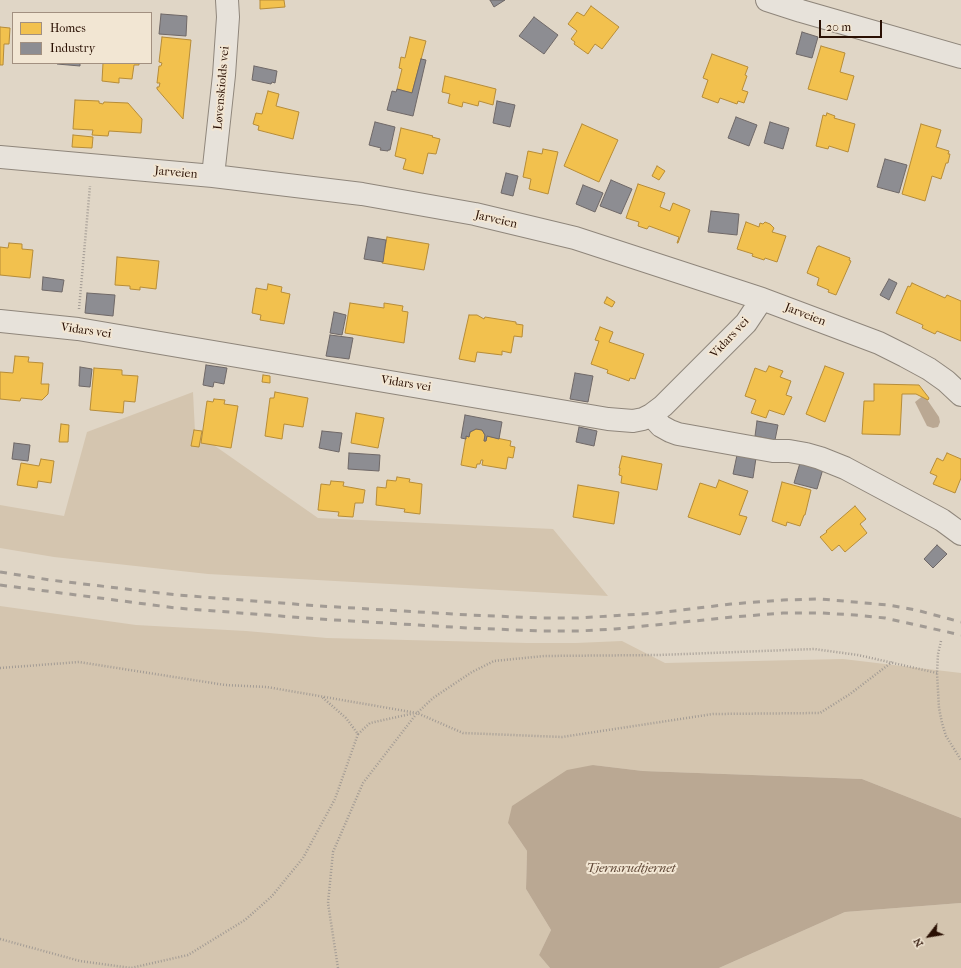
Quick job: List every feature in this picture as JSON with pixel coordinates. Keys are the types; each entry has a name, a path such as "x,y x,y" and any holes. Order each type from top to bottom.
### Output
{"street":[{"name":"Løvenskiolds vei","path":"213,176 224,75 228,17 227,0"},
{"path":"766,0 961,56"},
{"name":"Jarveien","path":"0,157 213,176 362,194 475,214 575,238 762,299 873,341 928,369 946,381 961,395"},
{"name":"Vidars vei","path":"0,321 78,329 633,421 643,419 663,406 746,323 762,299"},
{"path":"651,415 661,426 678,434 773,451 789,451 820,458 845,468 918,507 942,520 961,534"}],"path":[{"path":"78,329 92,165"},
{"path":"941,641 938,654 937,689 942,723 946,736 961,760"},
{"path":"338,968 328,903 333,852 363,784 417,713 433,698 472,672 494,660 544,656 659,655 814,649 858,655 937,673"},
{"path":"0,668 79,662 225,685 267,687 417,713 463,733 562,737 713,714 820,713 850,694 892,662"},
{"path":"321,696 346,718 358,734"},
{"path":"0,939 80,961 131,968 188,955 245,920 272,896 303,858 335,799 358,734 370,723 417,713"}],"shaded area":[{"path":"193,392 195,432 318,518 553,529 608,596 208,574 54,557 0,548 0,505 64,516 87,432"},
{"path":"0,606 136,625 246,631 327,638 527,643 622,641 665,663 843,659 961,673 961,818 862,779 643,771 593,765 508,823 527,851 526,889 551,930 539,955 550,968 0,968"},
{"path":"961,903 961,968 719,968 845,912"}],"water":[{"path":"924,395 939,417 940,422 938,427 933,428 927,426 915,402"},
{"name":"Tjernsrudtjernet","path":"593,765 643,771 862,779 961,818 961,903 845,912 719,968 550,968 539,955 551,930 526,889 527,851 508,823 512,806 567,770"}],"building: Homes":[{"path":"260,0 284,0 285,7 260,9"},
{"path":"591,6 619,27 602,49 595,44 588,54 574,44 575,42 571,39 577,31 568,24 577,12 584,16"},
{"path":"0,27 10,28 9,44 4,44 3,65 0,65"},
{"path":"162,37 191,40 183,119 157,89 160,83 157,83 159,66 161,66 162,63 159,62"},
{"path":"410,37 426,41 412,93 397,89 402,69 399,68 401,57 405,58"},
{"path":"821,46 845,53 840,72 854,76 847,100 808,89"},
{"path":"712,54 748,67 745,75 747,76 742,90 748,92 744,103 738,101 737,104 720,98 718,103 702,97 708,80 703,78"},
{"path":"103,64 139,64 134,65 132,79 119,78 119,83 102,81"},
{"path":"445,76 496,89 493,105 479,101 478,106 463,102 462,107 448,103 450,94 442,92"},
{"path":"268,91 279,94 276,106 299,112 293,139 258,130 259,126 253,124 256,113 262,114"},
{"path":"75,100 99,101 99,103 103,104 104,102 128,103 142,119 141,133 109,131 108,136 92,135 93,130 73,129"},
{"path":"827,113 835,116 834,118 855,124 848,152 829,146 828,149 816,146 823,115 826,116"},
{"path":"582,124 618,140 599,182 564,166"},
{"path":"921,124 941,130 936,147 949,151 948,154 950,154 941,179 932,176 925,201 902,194"},
{"path":"401,128 440,139 436,154 428,153 423,174 403,169 406,159 395,156"},
{"path":"73,135 93,137 92,148 72,147"},
{"path":"543,149 558,152 548,194 529,189 531,179 523,177 528,151 542,154"},
{"path":"657,166 665,171 659,180 652,176"},
{"path":"638,184 665,193 660,207 670,211 673,203 690,210 678,243 679,237 649,226 647,229 638,226 639,222 626,218"},
{"path":"746,222 759,227 760,223 763,224 765,222 774,228 772,232 786,236 777,262 765,258 764,260 752,256 753,254 737,249"},
{"path":"387,237 429,244 424,270 382,263"},
{"path":"9,243 22,244 22,249 33,250 30,278 0,275 0,247 8,248"},
{"path":"819,246 850,258 849,260 851,261 836,295 817,285 819,278 807,273 817,247"},
{"path":"117,257 159,261 156,289 140,287 140,290 130,289 130,286 115,285"},
{"path":"912,283 945,298 947,295 961,301 961,341 937,331 935,334 922,328 923,325 896,313 908,286 910,287"},
{"path":"268,284 282,287 281,292 290,294 284,324 260,320 261,315 252,313 256,288 267,290"},
{"path":"607,297 615,302 612,307 604,303"},
{"path":"350,303 384,308 384,303 403,306 402,311 408,312 404,343 345,333"},
{"path":"469,315 477,315 484,319 485,317 516,322 516,324 523,325 522,337 514,336 511,353 502,351 502,355 477,352 475,362 459,359"},
{"path":"600,327 613,332 609,342 644,354 635,379 630,378 629,381 607,373 608,370 591,364 599,341 595,340"},
{"path":"15,356 29,357 28,362 43,363 41,384 49,384 48,394 42,400 21,398 20,401 0,399 0,372 13,373"},
{"path":"769,366 783,371 780,377 791,381 786,395 792,397 784,415 769,410 766,418 751,413 756,400 745,396 755,368 766,372"},
{"path":"825,366 844,373 825,422 806,414"},
{"path":"94,368 122,370 122,375 138,376 135,402 124,401 123,413 90,410"},
{"path":"263,375 270,376 270,383 262,382"},
{"path":"874,384 919,385 929,398 928,400 916,394 902,394 900,435 862,434 864,401 874,401"},
{"path":"275,392 308,398 303,427 284,424 282,439 265,436 270,398 274,398"},
{"path":"214,399 225,400 224,404 238,406 231,448 201,443 207,401 213,402"},
{"path":"356,413 384,418 378,448 351,443"},
{"path":"61,424 69,425 68,442 59,442"},
{"path":"476,429 482,430 485,435 484,441 486,441 487,436 511,441 510,446 515,447 513,458 508,457 506,469 482,465 483,460 481,460 480,464 477,464 476,468 461,465 466,436 469,437 470,432"},
{"path":"194,430 202,431 199,447 191,446"},
{"path":"947,453 961,459 961,478 955,493 933,484 937,476 930,473 937,458 943,461"},
{"path":"622,456 662,464 657,490 621,483 622,476 619,475 619,468"},
{"path":"41,459 54,461 51,483 38,481 37,488 17,485 21,463 39,466"},
{"path":"397,477 410,479 409,482 422,484 420,514 404,512 405,509 376,505 377,487 386,488 387,480 396,481"},
{"path":"719,480 748,491 739,515 747,517 740,535 688,517 700,483 716,488"},
{"path":"331,481 344,482 343,486 365,490 363,503 355,503 353,517 338,516 339,512 318,510 321,484 330,485"},
{"path":"782,482 811,490 805,515 800,526 787,522 786,526 772,521"},
{"path":"578,485 619,492 614,524 573,517"},
{"path":"855,506 866,519 860,524 867,533 845,552 839,545 832,551 820,537"}],"building: Industry":[{"path":"490,0 505,0 494,7"},
{"path":"161,14 187,16 186,36 159,34"},
{"path":"534,17 558,35 544,54 519,36"},
{"path":"802,32 818,37 812,58 796,54"},
{"path":"421,59 426,60 413,116 387,110 392,91 396,92 397,89 412,93"},
{"path":"57,64 80,64 80,66"},
{"path":"254,66 277,71 275,83 272,82 271,84 252,80"},
{"path":"497,101 515,105 510,127 493,123"},
{"path":"736,117 757,125 749,146 728,138"},
{"path":"375,122 395,127 390,150 388,151 380,150 381,148 369,145"},
{"path":"770,122 789,128 783,149 764,143"},
{"path":"885,159 907,165 899,193 877,187"},
{"path":"506,173 518,176 513,196 501,193"},
{"path":"611,180 632,189 621,214 600,206"},
{"path":"583,185 603,193 595,212 576,204"},
{"path":"711,211 739,214 737,235 708,232"},
{"path":"368,237 386,240 383,262 364,259"},
{"path":"43,277 64,280 62,292 42,290"},
{"path":"889,279 897,283 889,300 880,295"},
{"path":"87,293 115,295 113,316 85,313"},
{"path":"334,312 346,315 342,335 330,333"},
{"path":"330,335 353,338 349,359 326,356"},
{"path":"206,365 227,368 224,384 214,382 213,387 203,385"},
{"path":"80,367 92,369 90,387 79,386"},
{"path":"575,373 593,376 588,402 570,399"},
{"path":"465,415 502,422 499,439 487,436 486,441 484,441 485,435 482,430 476,429 470,432 469,437 466,436 466,439 461,438"},
{"path":"757,421 778,425 775,440 755,436"},
{"path":"579,427 597,431 594,446 576,442"},
{"path":"322,431 342,433 339,452 319,448"},
{"path":"14,443 30,445 28,461 12,459"},
{"path":"349,453 380,455 379,471 348,469"},
{"path":"737,455 756,458 753,478 733,474"},
{"path":"800,463 823,469 817,489 794,483"},
{"path":"937,545 947,554 933,568 924,559"}],"railway":[{"path":"0,572 50,580 177,595 320,606 469,615 578,618 657,613 731,604 820,599 888,605 916,610 961,622"},
{"path":"0,585 176,608 319,619 468,628 579,631 783,613 821,613 885,618 961,635"}]}
